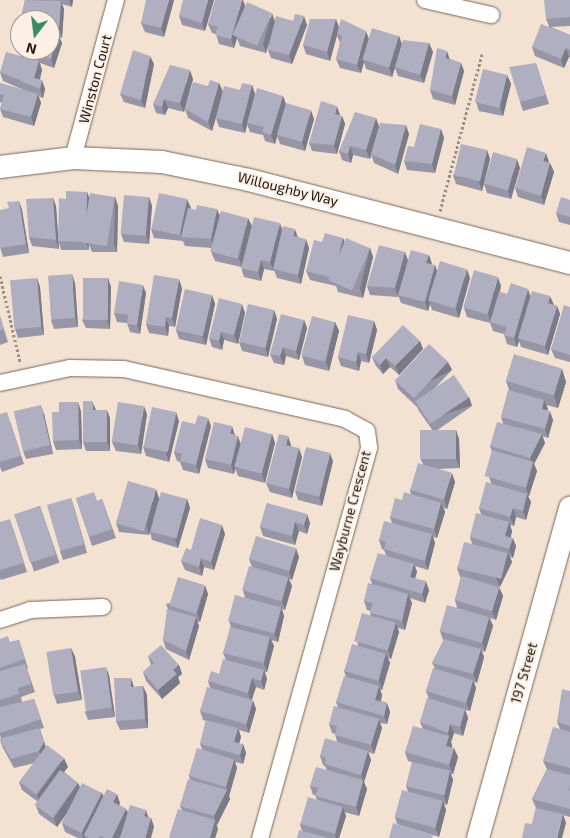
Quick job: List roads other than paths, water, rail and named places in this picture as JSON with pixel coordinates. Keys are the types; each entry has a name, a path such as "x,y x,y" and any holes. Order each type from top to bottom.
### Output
{"street":[{"name":"Winston Court","path":"73,158 116,0"},
{"path":"425,0 491,15"},
{"name":"Willoughby Way","path":"0,168 73,158 162,162 214,171 437,226 570,263"},
{"name":"Wayburne Crescent","path":"0,383 23,375 70,368 148,373 345,419 367,431 368,448 260,838"},
{"name":"197 Street","path":"478,838 570,508"},
{"path":"0,620 30,610 104,607"}]}
